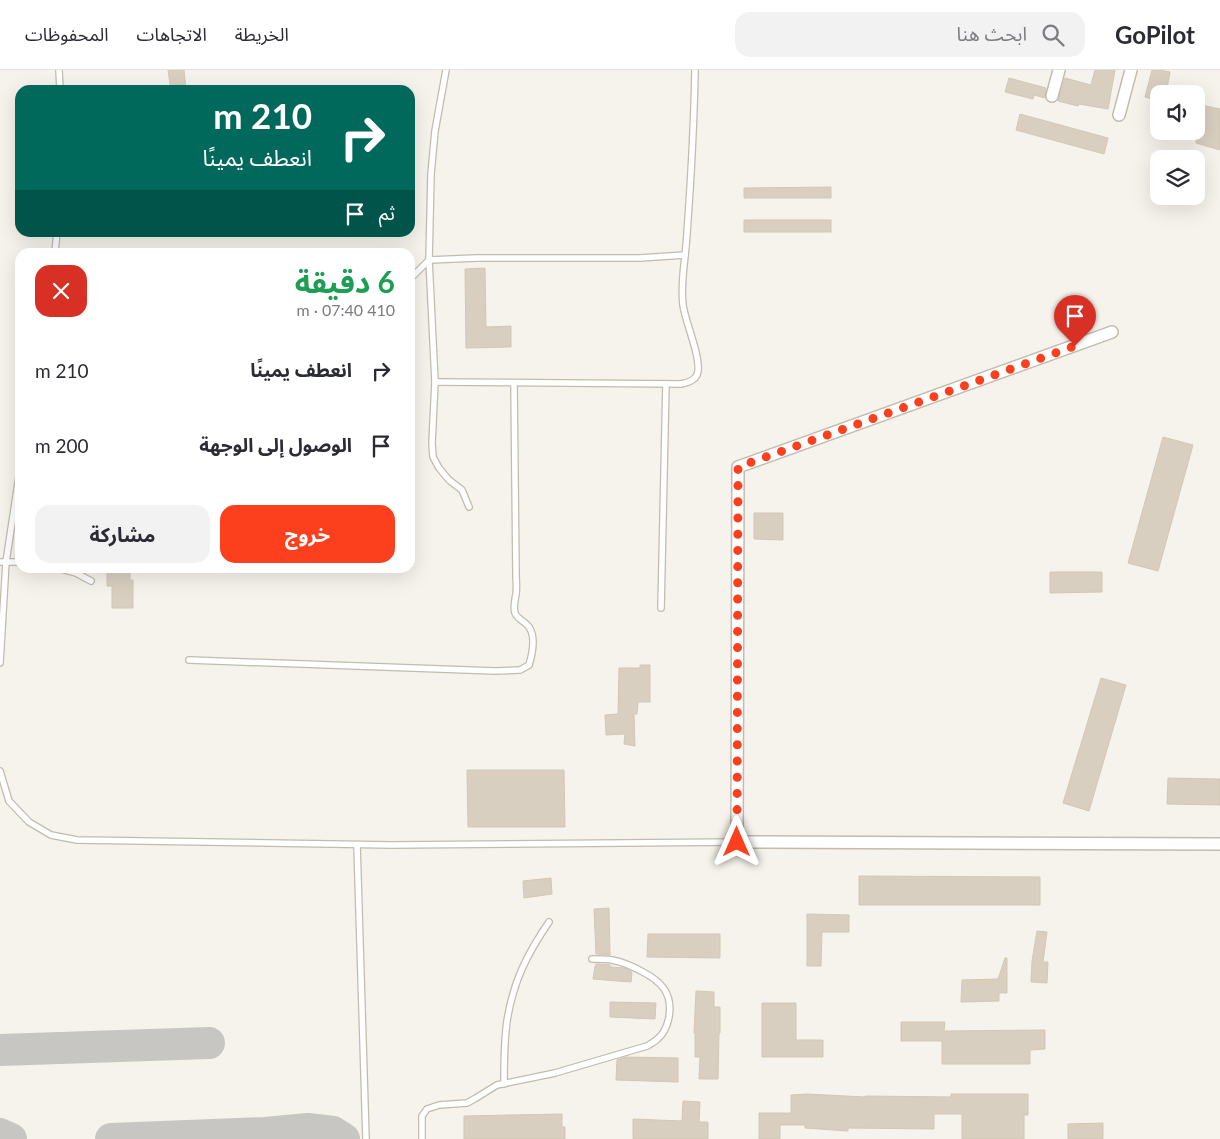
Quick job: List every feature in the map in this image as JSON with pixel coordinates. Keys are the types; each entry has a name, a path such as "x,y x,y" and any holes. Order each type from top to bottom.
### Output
{"street":[{"path":"1052,96 1059,70"},
{"path":"1119,115 1131,70"},
{"path":"1112,332 738,467 737,842 1220,844"}],"lane":[{"path":"59,70 60,85"},
{"path":"446,70 435,131 431,174 429,260 435,382 432,443 433,457 439,468 449,480 462,490 469,507"},
{"path":"435,382 681,384 690,382 697,376 697,358 683,305 695,70"},
{"path":"415,274 429,260 640,258 685,255"},
{"path":"189,660 495,671 520,670 529,666 532,658 533,637 529,627 515,613 514,604 516,574 514,383"},
{"path":"661,608 666,384"},
{"path":"0,663 3,562 15,497"},
{"path":"76,573 91,581"},
{"path":"0,771 9,801 29,822 51,835 77,840 357,845 737,842"},
{"path":"357,845 366,1139"},
{"path":"504,1084 504,1050 512,995 534,944 549,922"},
{"path":"422,1139 422,1116 427,1109 438,1105 467,1103 490,1088 556,1073 657,1041 664,1032 670,1010 665,988 657,980 630,965 612,960 592,959"}],"building":[{"path":"168,70 184,70 186,85 170,85"},
{"path":"1095,70 1115,70 1108,109 1079,104 1078,106 1058,101 1065,78 1091,85"},
{"path":"1152,70 1170,72 1168,85 1150,85 1150,98 1145,97"},
{"path":"1009,78 1046,88 1045,98 1034,95 1033,99 1005,92"},
{"path":"1205,106 1220,109 1220,150 1196,143 1196,140 1205,140"},
{"path":"1020,114 1108,138 1104,154 1016,130"},
{"path":"831,187 831,198 744,198 744,188"},
{"path":"744,220 831,220 831,232 744,232"},
{"path":"485,268 486,327 511,326 511,347 466,348 465,269"},
{"path":"1163,437 1193,445 1158,571 1128,563"},
{"path":"754,513 783,513 783,540 754,539"},
{"path":"1050,572 1102,572 1102,592 1050,593"},
{"path":"107,573 130,573 130,580 133,580 133,608 112,608 112,586 107,586"},
{"path":"640,665 650,665 650,702 638,702 637,714 634,714 635,746 624,744 625,734 606,735 605,715 618,714 619,668 640,668"},
{"path":"1101,678 1126,685 1089,811 1063,803"},
{"path":"467,770 564,770 565,827 468,827"},
{"path":"1168,778 1220,779 1220,805 1167,804"},
{"path":"859,876 1040,877 1040,905 859,905"},
{"path":"551,878 552,894 524,898 523,881"},
{"path":"609,908 610,955 596,954 594,909"},
{"path":"807,914 849,915 849,932 822,932 821,966 807,966"},
{"path":"1037,931 1047,932 1043,962 1048,962 1047,983 1031,982"},
{"path":"648,934 720,934 720,958 647,957"},
{"path":"1005,958 1007,958 1007,993 999,993 999,1001 961,1002 962,980 998,979"},
{"path":"596,964 624,968 632,972 631,982 593,979"},
{"path":"696,991 714,992 714,1007 720,1007 718,1079 699,1079 700,1057 695,1057 694,1033"},
{"path":"610,1002 656,1003 655,1019 610,1017"},
{"path":"762,1003 796,1003 796,1040 823,1040 823,1057 762,1057"},
{"path":"901,1022 945,1022 944,1031 1045,1030 1045,1049 1030,1050 1030,1064 942,1064 942,1041 901,1041"},
{"path":"625,1057 678,1058 678,1082 616,1080 617,1060"},
{"path":"951,1094 1028,1094 1028,1115 1024,1115 1024,1139 962,1139 962,1114 934,1114 934,1129 848,1128 848,1131 805,1128 805,1125 780,1125 780,1139 759,1139 759,1113 791,1113 791,1095 865,1097 951,1097"},
{"path":"683,1101 700,1102 699,1122 708,1122 708,1139 633,1139 633,1119 682,1121"},
{"path":"562,1114 562,1127 565,1127 565,1139 464,1139 464,1116"},
{"path":"1103,1123 1103,1139 1068,1139 1068,1124"}],"taxiway":[{"path":"0,1050 209,1043"},
{"path":"111,1139 265,1133 308,1129 333,1132 344,1139"},
{"path":"0,1134 11,1139"}],"route":[{"path":"737,842 738,467 1075,346"}]}
